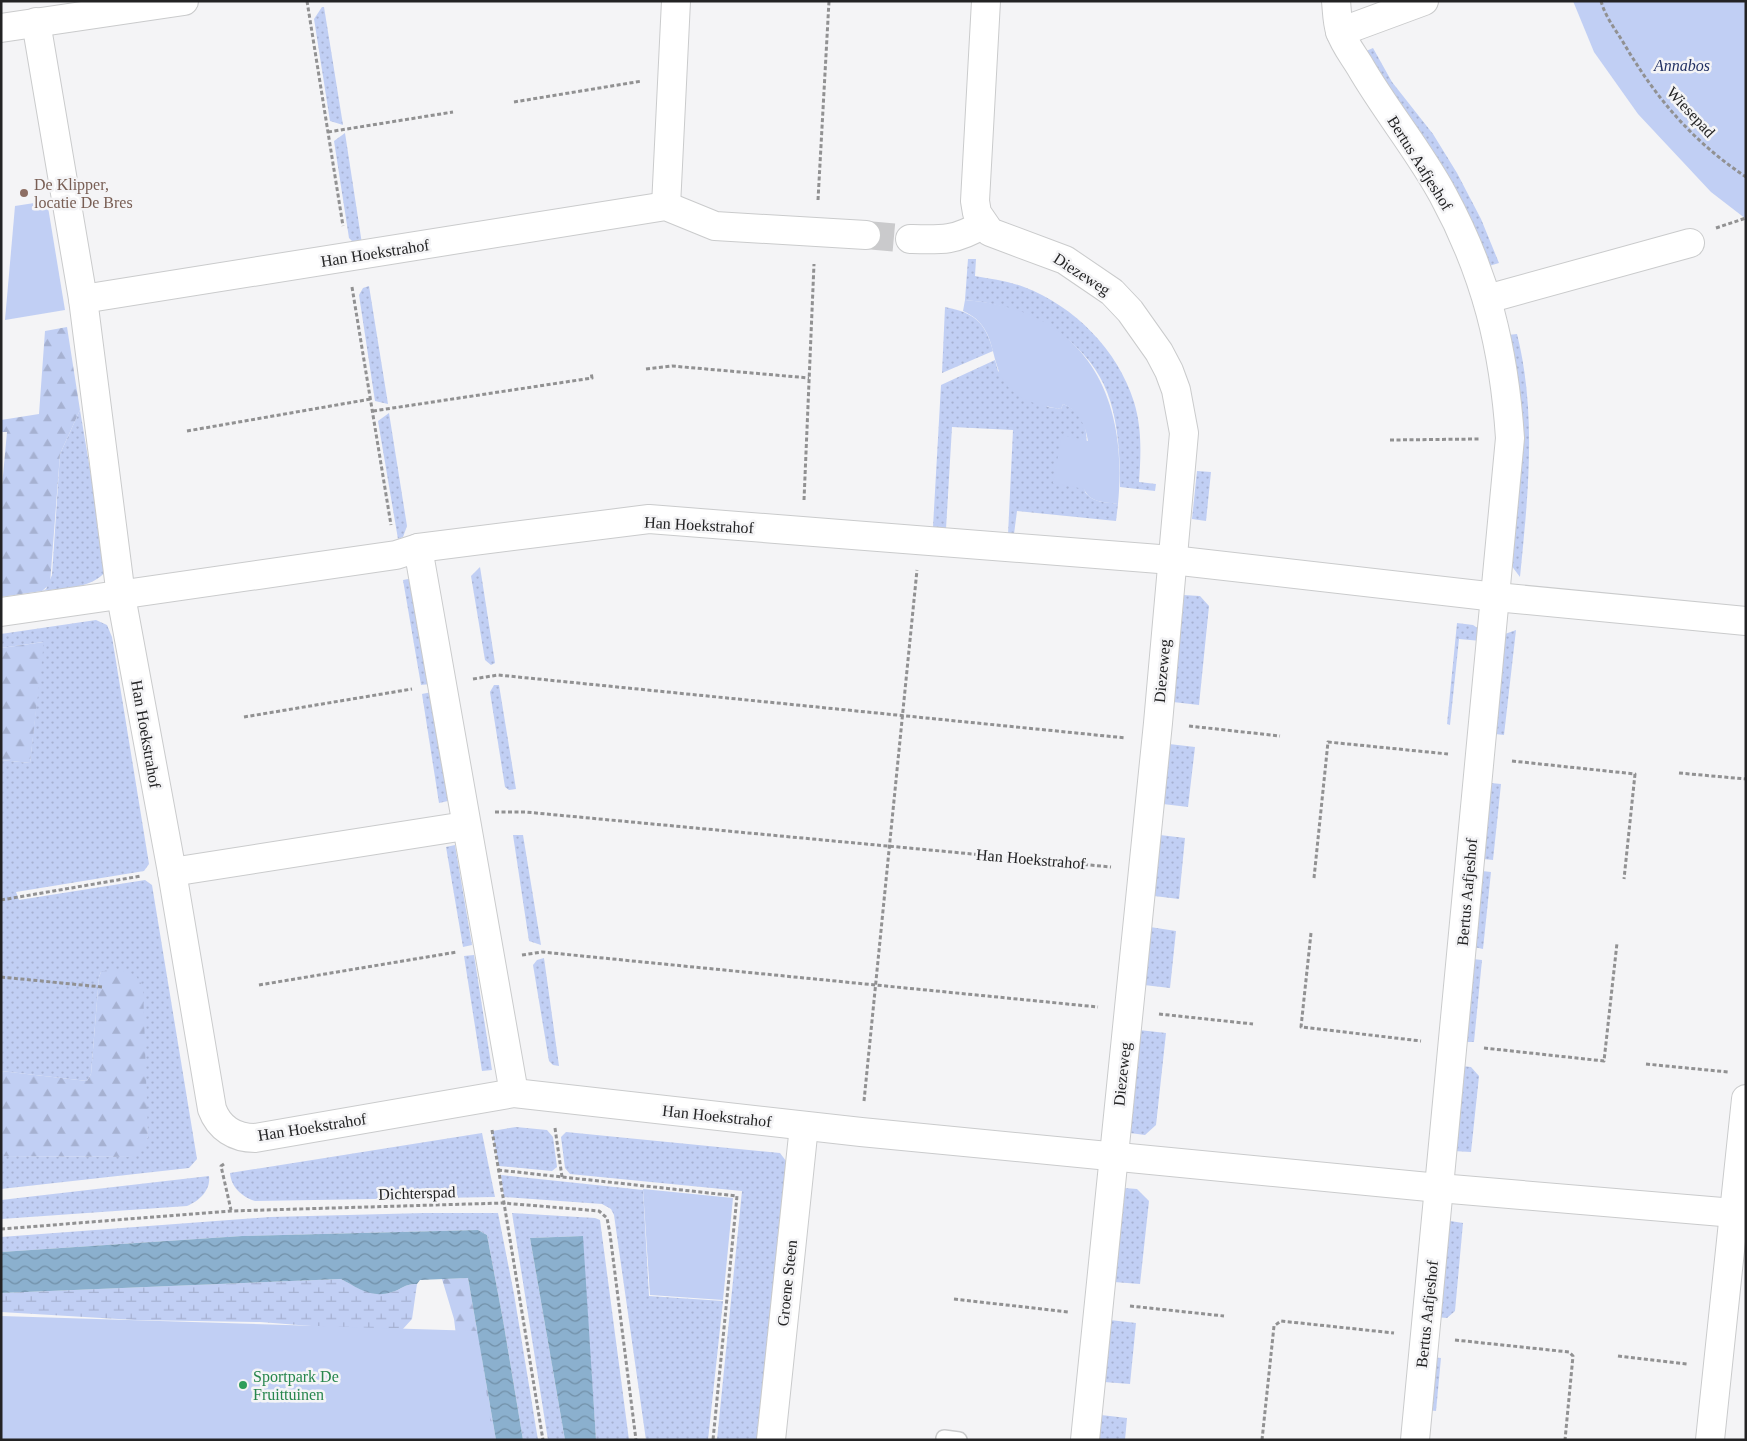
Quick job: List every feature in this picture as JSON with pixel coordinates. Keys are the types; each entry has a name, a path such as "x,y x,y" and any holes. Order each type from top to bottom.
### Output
{"street":[{"path":"1,28 184,1"},
{"path":"676,1 666,206 715,226 866,235"},
{"path":"910,239 944,240 967,234 983,224 977,213 976,201 986,1"},
{"name":"Bertus Aafjeshof","path":"1336,1 1340,32 1379,98 1443,194 1465,239 1487,299 1499,342 1506,384 1510,438 1415,1440"},
{"path":"1340,32 1424,1"},
{"name":"Han Hoekstrahof","path":"36,22 83,299 121,596 172,872 212,1109 216,1118 225,1129 246,1138 255,1138 514,1093 861,1132 1114,1156"},
{"name":"Han Hoekstrahof","path":"83,299 666,206"},
{"name":"Diezeweg","path":"983,224 990,232 999,236 1065,260 1112,292 1130,311 1159,352 1176,390 1184,433 1157,732 1085,1440"},
{"path":"1487,299 1690,243"},
{"name":"Han Hoekstrahof","path":"1,612 396,555 418,548 649,519 1172,560"},
{"path":"418,548 464,819 514,1093"},
{"path":"1172,560 1496,597 1746,621"},
{"path":"172,872 464,819"},
{"path":"1710,1440 1717,1367 1739,1214 1746,1099"},
{"name":"Groene Steen","path":"771,1440 804,1126"},
{"path":"1114,1156 1439,1188 1739,1214"}],"path":[{"path":"803,532 816,231 829,1"},
{"name":"Wiesepad","path":"1601,1 1634,61 1667,109 1695,138 1746,178"},
{"path":"514,102 672,76"},
{"path":"328,132 453,112"},
{"path":"646,369 672,366 809,378"},
{"path":"373,411 592,378 591,372"},
{"path":"187,431 371,399"},
{"path":"1390,440 1510,438"},
{"path":"861,1132 920,541"},
{"path":"244,717 498,675 903,716 1157,732 1280,736"},
{"path":"1679,773 1746,778"},
{"name":"Han Hoekstrahof","path":"464,819 525,812 1142,870"},
{"path":"1,900 172,872"},
{"path":"259,985 488,953 542,952 1253,1024"},
{"path":"1,977 102,987"},
{"path":"1646,1064 1737,1073"},
{"path":"487,1098 543,1440"},
{"path":"546,1127 555,1128 562,1177"},
{"path":"231,1211 221,1166 255,1138"},
{"path":"498,1170 737,1196 713,1440"},
{"name":"Dichterspad","path":"1,1228 231,1211 503,1203 594,1209 607,1218 636,1440"},
{"path":"954,1299 1224,1316"},
{"path":"1618,1356 1717,1367"}],"green space":[{"name":"Annabos","path":"1573,1 1746,1 1746,219 1711,192 1638,114 1594,52"},
{"path":"322,7 324,7 343,125 330,121 314,19"},
{"path":"1373,48 1392,82 1433,134 1457,173 1481,219 1499,263 1489,266 1364,52"},
{"path":"345,133 362,244 356,245 349,238 334,141"},
{"path":"47,201 65,310 5,320 15,206"},
{"path":"968,259 976,259 975,276 1024,287 1060,306 1092,332 1105,348 1127,383 1137,412 1140,442 1139,482 1156,484 1155,491 1120,487 1119,449 1113,411 1105,387 1093,366 1077,347 1058,332 1036,319 989,303 965,300"},
{"path":"369,286 388,404 375,401 359,295 363,288"},
{"path":"965,300 1006,307 1040,320 1068,339 1090,364 1106,393 1115,427 1119,464 1118,504 1094,499 1084,489 1053,483 1062,435 1088,441 1083,424 1073,410 1063,404 1061,409 1032,402 1013,392 1003,379 987,334 979,321 963,311"},
{"path":"945,307 964,312 977,320 986,333 993,351 942,373"},
{"path":"67,327 80,410 60,454 50,584 42,591 1,597 1,497 7,432 1,432 1,420 39,414 45,331"},
{"path":"1517,334 1527,394 1529,425 1528,486 1520,577 1511,565 1508,335"},
{"path":"995,360 998,371 1048,407 1061,409 1063,404 1075,411 1082,420 1086,431 1087,443 1085,492 1096,500 1118,504 1116,521 1017,511 1014,534 1008,535 1013,430 952,427 946,529 933,527 941,385"},
{"path":"80,410 107,570 94,581 86,584 42,591 46,589 52,575 60,454"},
{"path":"389,413 407,526 403,537 398,539 378,421"},
{"path":"1197,471 1211,472 1206,521 1192,519"},
{"path":"480,567 495,663 491,665 485,660 471,576"},
{"path":"413,578 430,684 421,685 403,580"},
{"path":"1183,595 1200,596 1209,606 1199,705 1173,702"},
{"path":"96,620 107,625 112,637 149,864 144,871 16,892 19,900 145,880 152,885 197,1159 189,1168 1,1189 1,1156 133,1157 148,1137 146,1111 101,972 99,977 91,1074 87,1081 1,1071 1,760 30,763 43,642 1,648 1,634"},
{"path":"1457,623 1473,625 1482,631 1481,641 1459,639 1450,725 1447,724"},
{"path":"1516,630 1504,735 1495,734 1505,634"},
{"path":"44,642 30,763 1,760 1,648"},
{"path":"494,685 499,685 516,789 509,790 505,787 490,692"},
{"path":"432,692 448,801 439,803 422,694"},
{"path":"1169,744 1195,747 1188,807 1163,804"},
{"path":"1491,783 1501,784 1493,860 1483,859"},
{"path":"513,835 523,835 541,945 529,941"},
{"path":"1160,835 1185,838 1179,899 1154,896"},
{"path":"455,845 472,945 463,947 446,847"},
{"path":"1482,871 1491,872 1483,949 1474,947"},
{"path":"1150,927 1176,931 1170,988 1144,985"},
{"path":"474,955 492,1070 482,1071 464,956"},
{"path":"544,958 559,1066 553,1065 549,1061 533,965 537,960"},
{"path":"1473,959 1482,960 1474,1042 1464,1042"},
{"path":"114,968 135,975 143,986 148,1137 141,1150 134,1157 1,1156 1,1071 87,1081 91,1074 99,977 101,972"},
{"path":"1139,1030 1166,1033 1156,1125 1145,1135 1130,1133"},
{"path":"1462,1066 1471,1067 1479,1076 1471,1152 1453,1151"},
{"path":"516,1127 547,1130 553,1137 557,1167 552,1171 499,1166 492,1131"},
{"path":"566,1132 780,1153 786,1161 758,1440 717,1440 742,1191 570,1174 565,1168 561,1137"},
{"path":"482,1133 495,1197 255,1201 238,1191 232,1183 230,1173"},
{"path":"501,1175 643,1190 649,1296 723,1301 708,1440 646,1440 614,1215 611,1209 602,1204 504,1197"},
{"path":"209,1176 206,1190 196,1201 187,1206 1,1219 1,1200"},
{"path":"1124,1188 1137,1189 1149,1201 1140,1284 1114,1282"},
{"path":"643,1189 733,1198 723,1300 650,1295"},
{"path":"498,1213 514,1294 538,1440 523,1440 487,1235 478,1230 242,1236 1,1252 1,1237 270,1217"},
{"path":"512,1213 595,1218 600,1220 629,1440 596,1440 582,1236 530,1238 565,1440 548,1440"},
{"path":"1444,1220 1463,1223 1455,1311 1447,1318 1435,1317"},
{"path":"468,1278 496,1440 469,1440 454,1319 442,1279"},
{"path":"341,1279 365,1291 378,1294 385,1294 407,1285 417,1284 412,1319 402,1330 363,1330 260,1322 135,1320 1,1312 1,1293"},
{"name":"Sportpark De Fruittuinen","path":"1,1316 478,1331 493,1440 1,1440"},
{"path":"1110,1320 1136,1323 1130,1384 1104,1382"},
{"path":"1431,1357 1441,1358 1436,1411 1426,1410"},
{"path":"1101,1415 1127,1418 1125,1440 1099,1440"}],"water":[{"path":"478,1230 487,1235 523,1440 496,1440 468,1278 420,1280 417,1284 407,1285 385,1294 365,1292 341,1279 1,1293 1,1252 242,1236"},
{"path":"583,1236 596,1440 565,1440 530,1238"}],"tunnel":[{"path":"866,235 910,239"}],"place":[{"name":"De Klipper, locatie De Bres","path":"24,193"},
{"name":"Sportpark De Fruittuinen","path":"243,1385"}]}
